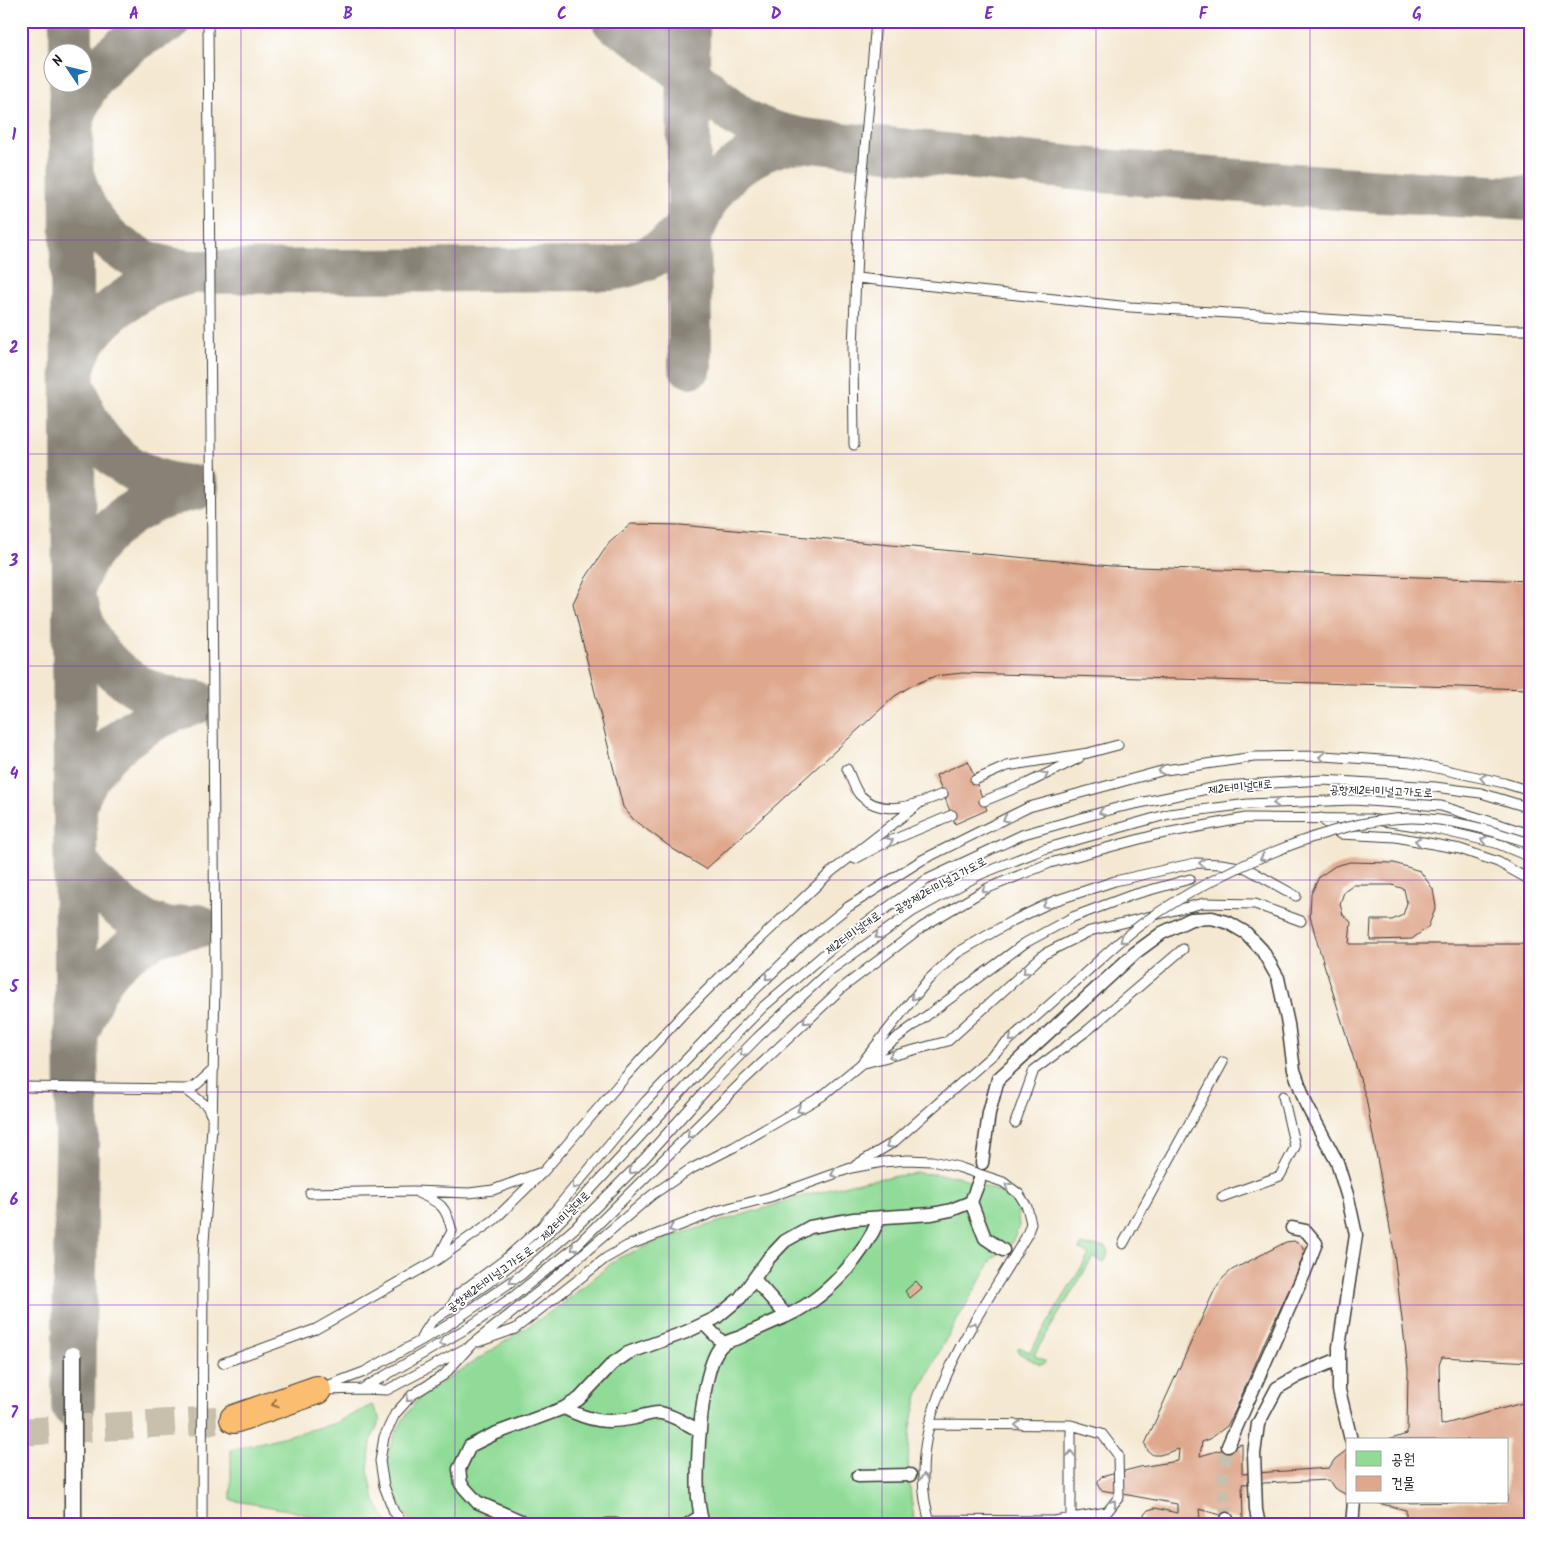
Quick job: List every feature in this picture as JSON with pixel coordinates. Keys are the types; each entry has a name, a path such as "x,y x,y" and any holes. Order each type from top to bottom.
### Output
{"highway":[{"name":"제2터미널대로","path":"234,1418 317,1390"}],"street":[{"path":"982,1163 989,1113 998,1079 1135,953 1162,933 1191,919 1212,918 1228,923 1246,933 1262,950 1278,978 1288,1024 1294,1070 1306,1104 1337,1162 1348,1198 1356,1235 1340,1338 1339,1359 1339,1390 1351,1438"},
{"path":"979,1181 971,1202 985,1238 1003,1250"},
{"path":"530,1525 477,1502 461,1484 459,1469 470,1446 494,1434 564,1408 579,1399 612,1364 628,1353 705,1325 716,1318 740,1298 768,1259 785,1241 810,1227 830,1222 932,1214 951,1210 971,1202"},
{"path":"687,1525 701,1521 698,1498 700,1432 709,1368 715,1355 724,1344 810,1304 851,1266 872,1236 880,1217"},
{"path":"1228,1446 1316,1243 1306,1231 1292,1228"},
{"path":"754,1279 787,1316"},
{"path":"705,1325 724,1344"},
{"path":"73,1356 73,1525"},
{"path":"1259,1525 1256,1510 1254,1462 1258,1424 1277,1388 1298,1376 1339,1359"},
{"path":"564,1408 592,1420 604,1422 620,1421 659,1413 669,1415 700,1432"},
{"path":"858,1476 910,1475"},
{"path":"1352,1525 1354,1504"},
{"path":"607,1525 616,1525"}],"lane":[{"path":"202,1525 203,1257 212,1127 215,972 208,21"},
{"path":"854,445 853,347 858,229 876,21"},
{"path":"857,278 1130,307 1530,330"},
{"path":"976,780 1008,766 1088,753 1118,745"},
{"path":"984,801 1028,783 1088,753"},
{"name":"공항제2터미널고가도로","path":"451,1307 458,1294 503,1261 542,1226 646,1101 724,1020 803,943 848,907 922,860 1029,807 1165,770 1254,757 1324,756 1410,762 1504,783 1530,791"},
{"path":"847,769 858,794 871,803 892,809 920,803 943,794"},
{"name":"제2터미널대로","path":"317,1390 364,1372 420,1341 432,1321 488,1283 539,1242 758,1013 835,944 926,880 1024,834 1120,807 1222,786 1323,780 1435,788 1481,793 1530,808"},
{"name":"공항제2터미널고가도로","path":"420,1341 448,1325 520,1275 575,1228 644,1159 707,1089 758,1037 829,971 912,912 981,874 1044,849 1169,814 1248,804 1353,800 1442,806 1530,834"},
{"path":"223,1363 316,1329 437,1260 494,1220 544,1171 626,1076 683,1014 741,956 831,872 920,803"},
{"path":"831,872 881,845 952,815"},
{"path":"362,1390 469,1328 574,1249 744,1080 842,988 922,927 988,888 1050,863 1154,834 1246,818 1369,819 1436,829 1496,843 1530,857"},
{"path":"1321,818 1340,834 1396,837 1460,849 1498,862 1530,880"},
{"path":"850,1168 894,1142 1144,922 1177,900 1250,864 1283,849 1339,829 1366,823 1410,818 1435,819 1498,832 1530,843"},
{"path":"861,1064 928,980 958,953 1012,921 1054,902 1115,881 1195,863 1221,864 1246,868 1296,896"},
{"path":"405,1525 394,1512 384,1486 380,1461 384,1437 395,1414 412,1395 444,1375 471,1345 544,1288 652,1195 689,1170 734,1147 822,1096 861,1064 1025,943 1073,916 1132,894 1190,879"},
{"path":"861,1064 948,1041 1044,954 1090,931 1204,903 1255,904 1301,921"},
{"path":"1015,1122 1034,1070 1088,1030 1183,949"},
{"path":"1123,1244 1223,1062"},
{"path":"21,1087 185,1089 194,1086 214,1069"},
{"path":"185,1089 207,1106 212,1117 212,1127"},
{"path":"1222,1197 1280,1176 1295,1148 1284,1096"},
{"path":"471,1345 515,1329 606,1258 627,1246 717,1211 770,1197 850,1168 883,1162 932,1161 958,1167 1003,1182 1019,1194 1027,1207 1031,1223 1027,1235 955,1357 938,1395 929,1424 924,1465 925,1497 931,1522 1054,1520 1071,1518 1107,1512 1119,1497 1118,1455 1102,1434 1071,1425 929,1424"},
{"path":"310,1193 413,1191 468,1193 493,1190 544,1171"},
{"path":"413,1191 439,1202 448,1216 452,1231 437,1260"},
{"name":"제2터미널대로","path":"317,1390 387,1390 471,1345"},
{"path":"1071,1425 1071,1518"}],"green space":[{"path":"917,1173 957,1176 1002,1193 1017,1205 1019,1226 1011,1245 993,1258 941,1348 918,1395 911,1427 908,1461 915,1525 414,1525 401,1508 388,1476 388,1460 397,1430 420,1397 561,1305 618,1258 666,1238 804,1196 863,1181"},
{"path":"1081,1245 1104,1247 1109,1252 1104,1263 1093,1257 1034,1355 1045,1361 1044,1364 1040,1365 1017,1350 1019,1347 1030,1352 1089,1255 1079,1249"},
{"path":"372,1405 380,1419 371,1441 368,1470 375,1501 388,1523 386,1525 346,1525 288,1510 231,1500 231,1450 333,1424"}],"building":[{"path":"631,524 681,525 1111,566 1530,581 1530,689 962,673 935,676 911,686 895,696 706,869 673,849 634,820 623,807 573,603 585,579 609,543"},
{"path":"968,761 987,810 955,824 936,775"},
{"path":"1350,862 1394,863 1420,871 1433,889 1436,907 1428,927 1412,939 1370,940 1371,920 1392,920 1403,915 1407,903 1404,889 1392,885 1354,885 1344,892 1340,904 1343,915 1351,922 1349,944 1530,944 1530,1362 1442,1357 1439,1365 1441,1425 1530,1401 1530,1525 1466,1525 1443,1519 1443,1525 1406,1525 1406,1510 1382,1504 1508,1504 1508,1438 1394,1438 1407,1434 1408,1369 1393,1245 1366,1098 1310,916 1311,894 1319,877 1335,866"},
{"path":"1294,1241 1302,1246 1304,1253 1296,1275 1235,1411 1227,1426 1210,1439 1202,1442 1200,1456 1242,1444 1242,1474 1329,1468 1335,1459 1346,1451 1346,1494 1334,1488 1329,1480 1242,1484 1243,1521 1199,1509 1200,1520 1211,1525 1144,1525 1143,1516 1148,1510 1155,1508 1177,1513 1177,1504 1101,1490 1098,1486 1098,1481 1101,1477 1140,1467 1178,1461 1179,1449 1160,1455 1153,1455 1148,1451 1145,1444 1215,1289 1232,1270 1286,1242"},
{"path":"916,1281 922,1288 910,1298 905,1291"}],"taxiway":[{"path":"71,21 71,42"},
{"path":"72,124 77,106 85,90 108,61 137,38 169,21"},
{"path":"614,21 643,39 741,118 766,130 793,138 1102,171 1381,191 1530,199"},
{"path":"688,21 690,366"},
{"path":"71,92 77,1146 73,1406"},
{"path":"695,225 702,208 712,193 737,166 769,148 805,141"},
{"path":"74,180 81,200 91,218 118,246 135,257 153,264 173,270 194,272 612,269 644,259 669,245 689,225 708,197"},
{"path":"73,369 79,351 90,333 103,318 120,304 156,283 194,272"},
{"path":"77,394 84,414 94,432 121,461 137,472 156,480 176,485 197,487"},
{"path":"74,587 92,550 121,521 138,509 156,500 196,488"},
{"path":"78,609 94,646 121,675 157,695 176,700 197,702"},
{"path":"75,806 83,787 94,769 123,739 159,717 197,702"},
{"path":"75,847 76,861 91,882 124,910 147,923 172,931 198,926"},
{"path":"80,1027 96,989 103,977 119,959 152,938 175,929 187,927"}],"tunnel":[{"path":"21,1432 234,1419"},
{"path":"1227,1519 1223,1482 1228,1446"}]}
